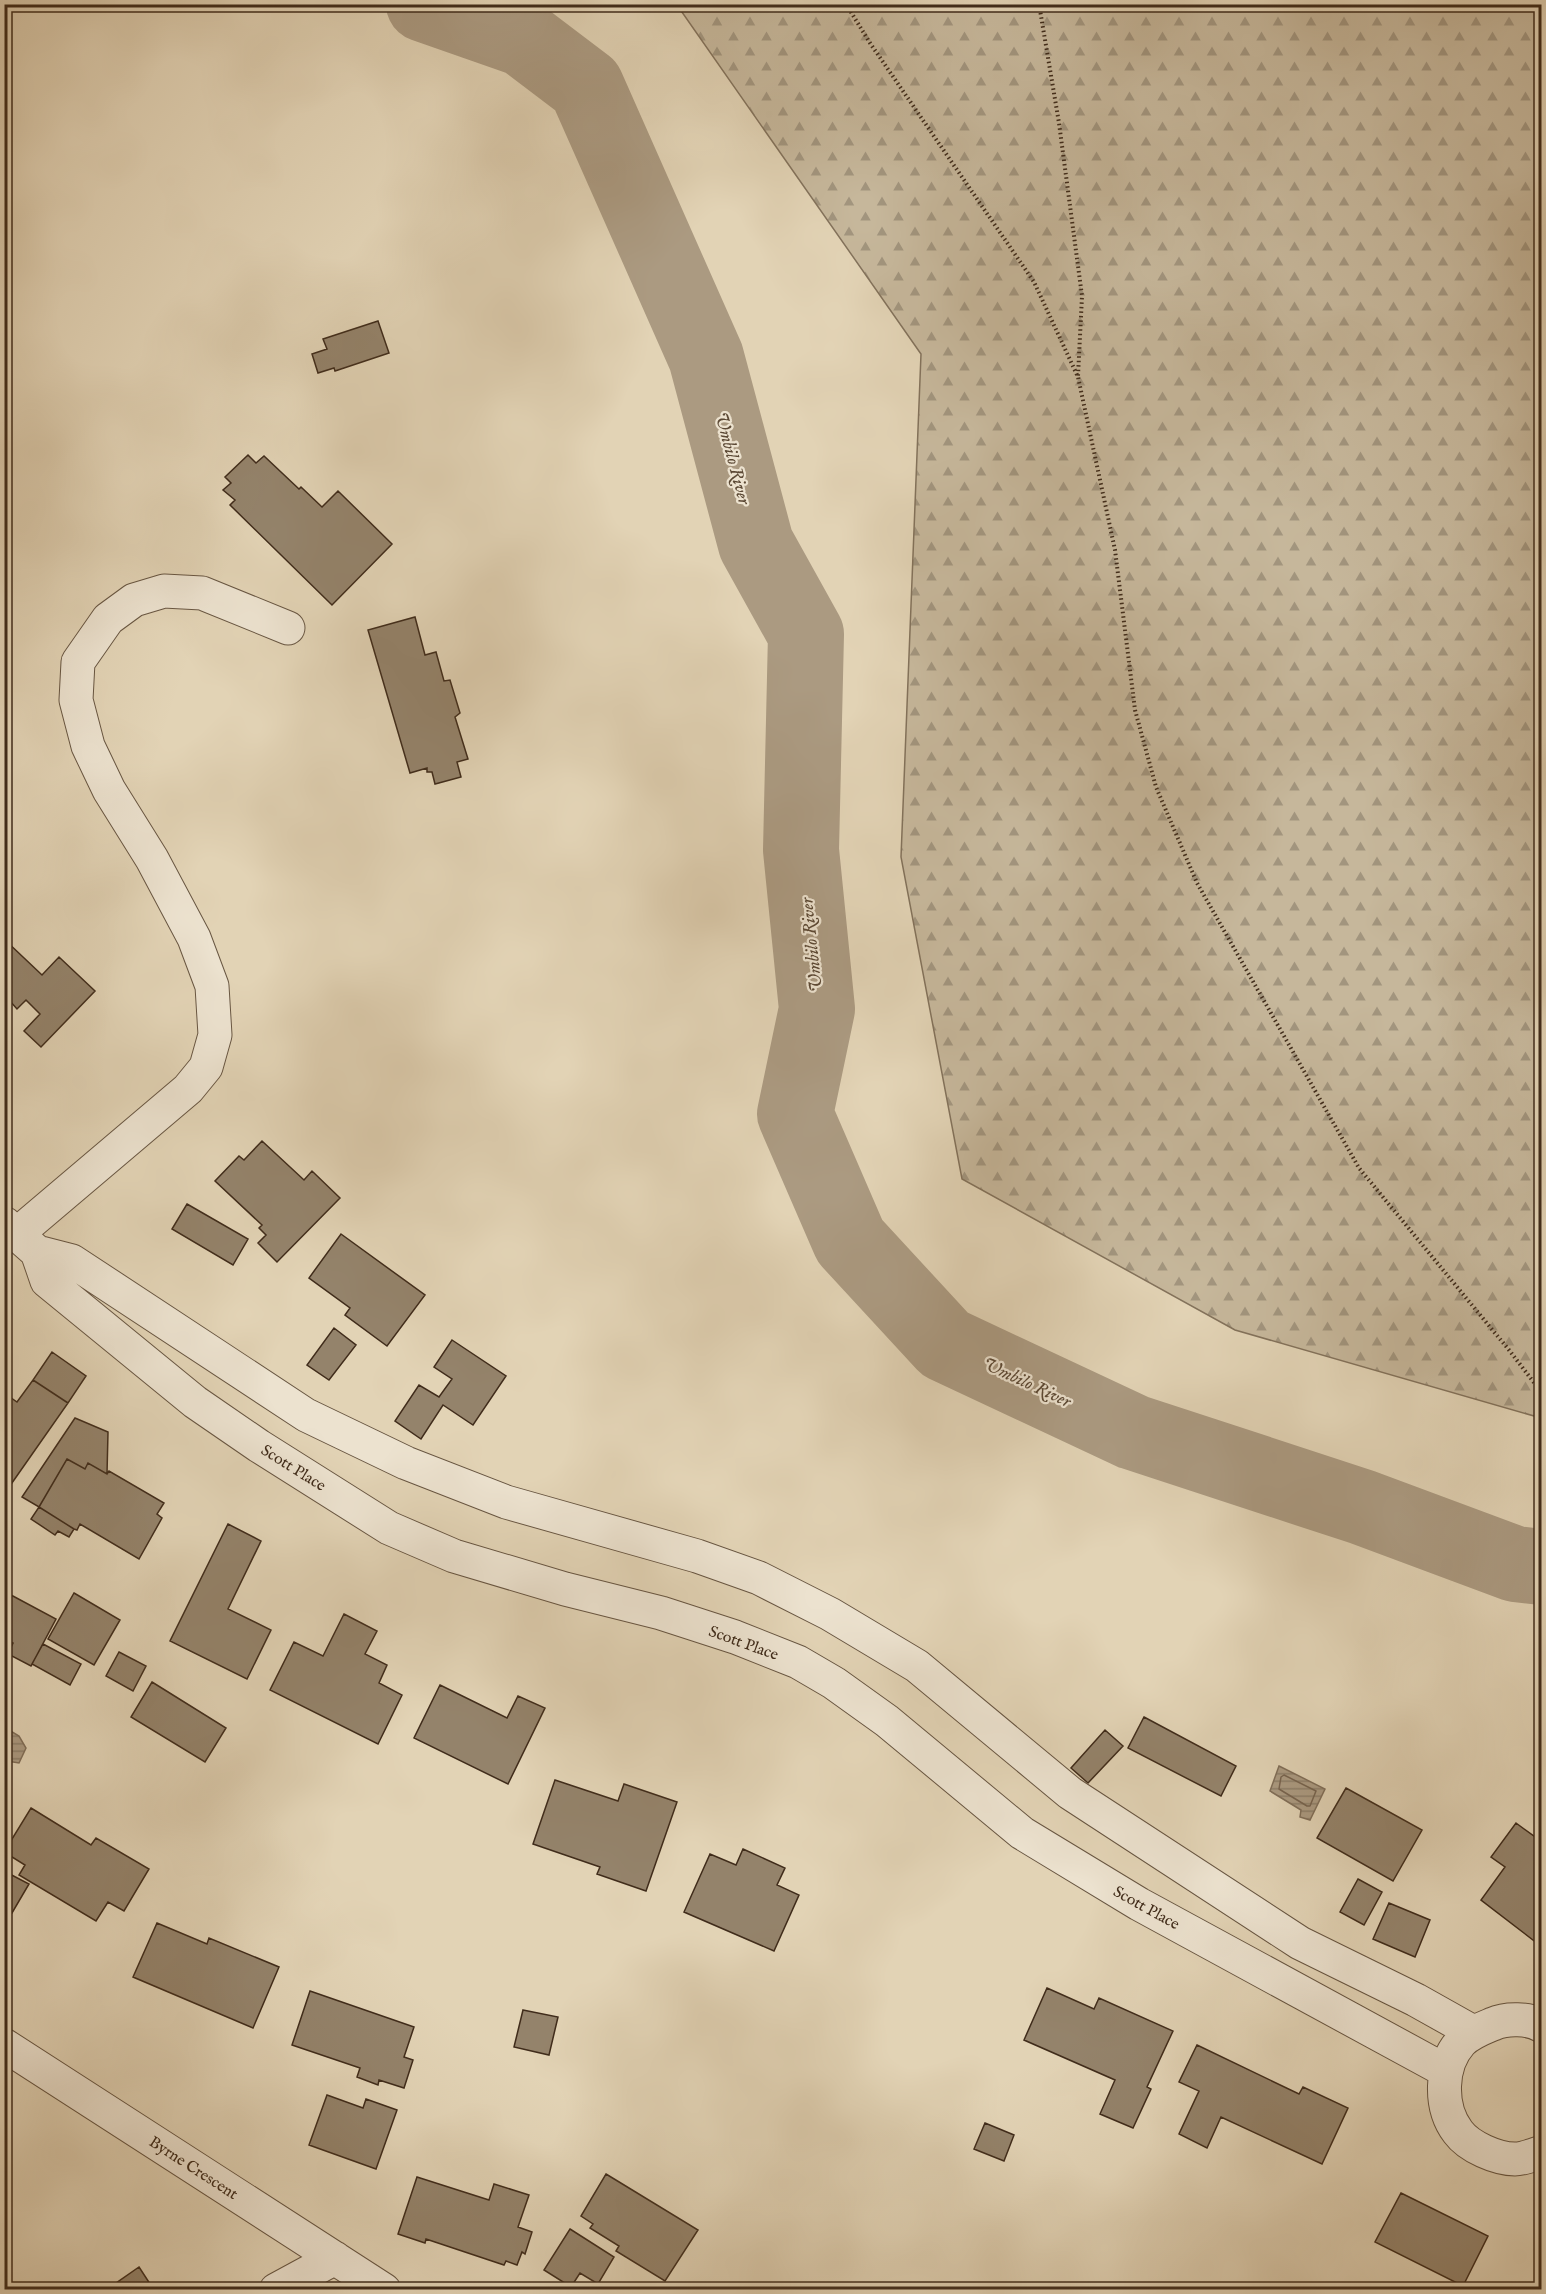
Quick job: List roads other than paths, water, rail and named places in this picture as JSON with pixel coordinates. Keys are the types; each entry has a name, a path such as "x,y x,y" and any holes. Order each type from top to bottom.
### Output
{"street":[{"path":"288,627 202,592 164,591 134,600 108,619 78,662 76,700 88,746 109,790 152,859 194,938 212,986 215,1035 206,1067 189,1089 19,1236 72,1261 306,1414 406,1463 506,1502 697,1557 759,1578 830,1614 917,1666 1070,1793 1300,1942 1416,2000 1473,2032"},
{"name":"Scott Place","path":"19,1236 47,1281 195,1402 259,1446 389,1528 454,1556 565,1589 660,1613 735,1637 798,1662 834,1683 887,1721 1022,1833 1139,1904 1446,2071"},
{"path":"1275,1977 1300,1942"},
{"path":"1542,2026 1536,2022 1503,2020 1473,2032 1461,2042 1446,2071 1445,2103 1458,2132 1484,2152 1516,2159 1542,2152"},
{"name":"Byrne Crescent","path":"4,2045 384,2289"},
{"path":"276,2289 335,2258"}],"water":[{"path":"4,1727 19,1736 26,1748 19,1763 7,1761 5,1758"},
{"path":"1279,1766 1325,1789 1310,1820 1300,1817 1301,1810 1270,1791"}],"waterway":[{"name":"Umbilo River","path":"424,4 524,39 586,86 706,357 756,544 806,634 801,850 817,1009 795,1114 850,1241 945,1344 1133,1432 1362,1507 1515,1564 1542,1567"}]}
